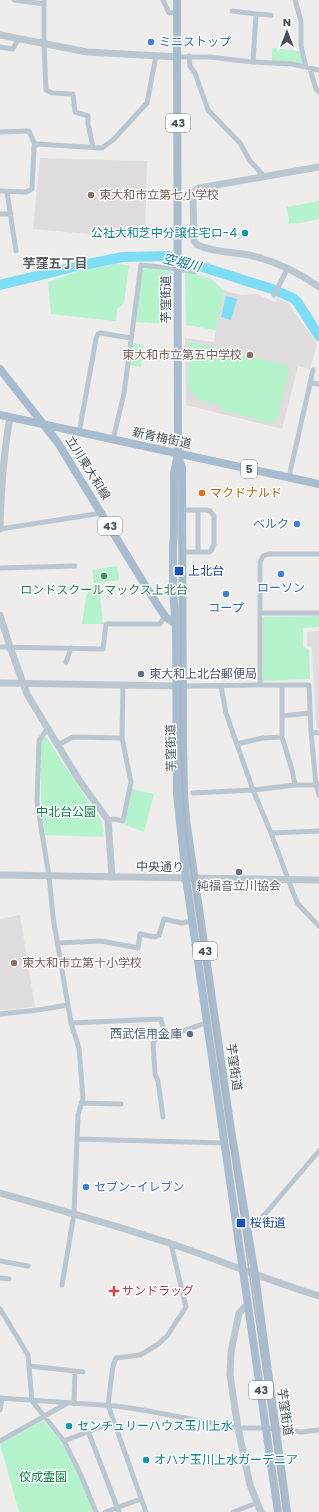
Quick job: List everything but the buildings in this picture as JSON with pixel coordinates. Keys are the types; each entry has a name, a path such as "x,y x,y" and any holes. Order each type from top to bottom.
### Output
{"main road":[{"name":"芋窪街道","path":"177,0 178,454 174,473 173,590 179,624"},
{"name":"立川東大和線","path":"0,369 46,425 60,445 165,616 179,624"},
{"name":"新青梅街道","path":"0,415 319,484"},
{"path":"60,445 69,430"},
{"name":"芋窪街道","path":"178,454 182,468 183,552 179,624 180,686 184,793 193,921 242,1269 287,1512"},
{"name":"芋窪街道","path":"190,878 255,1275 278,1512"}],"street":[{"path":"14,0 44,2 46,90 52,93 73,94 75,112 88,116 88,124 93,147"},
{"path":"163,0 169,13 177,12"},
{"path":"295,0 301,21 301,46 316,89 319,92"},
{"path":"232,11 271,15"},
{"path":"253,62 256,14"},
{"path":"0,35 87,52 178,57 190,56 292,64 319,70"},
{"path":"0,47 13,49 18,39"},
{"path":"34,145 39,143 102,148 114,139 147,103 156,56"},
{"path":"190,56 190,66 208,110 240,143 250,161 264,176"},
{"path":"0,132 29,131 34,145 32,189 26,192 0,191"},
{"path":"319,167 199,188 194,192 193,198 194,241 198,245 250,255 270,261 288,268 319,288"},
{"path":"7,192 16,251"},
{"path":"178,198 193,198"},
{"path":"0,214 11,214"},
{"path":"113,440 124,393 141,264 178,266 196,272"},
{"path":"274,295 288,268"},
{"path":"79,432 98,334 100,333 131,338"},
{"path":"289,477 313,370"},
{"path":"310,382 319,384"},
{"path":"10,418 4,448 1,475 0,529 102,513"},
{"path":"174,521 177,514 182,510 206,510 213,514 214,548 208,552 183,552"},
{"path":"198,510 198,552"},
{"path":"260,685 260,562 263,556 269,554 319,554"},
{"path":"0,568 75,566"},
{"path":"260,613 319,613"},
{"path":"0,615 27,694 79,780 108,820 112,877"},
{"path":"0,647 103,648 106,624 160,624 165,616"},
{"path":"66,662 71,648"},
{"path":"0,683 180,686 310,685 311,732 319,795"},
{"path":"108,820 114,819 123,821 131,782 122,738 123,685"},
{"path":"221,686 226,714 253,790 298,904 319,926"},
{"path":"282,686 282,737 295,785"},
{"path":"282,716 310,713"},
{"path":"47,729 39,741 37,802 49,876 53,917 71,1023 79,1048 83,1098 78,1115 74,1214 62,1285"},
{"path":"311,732 319,733"},
{"path":"58,746 73,737 122,738"},
{"path":"237,744 262,738 282,737"},
{"path":"193,792 253,790 295,785 318,785"},
{"path":"271,833 319,831"},
{"name":"中央通り","path":"0,875 319,880"},
{"path":"58,944 101,941 138,948 140,934 154,937 159,935 164,919 182,923 193,921"},
{"path":"0,1014 68,1005"},
{"path":"71,1023 161,1019 165,1035"},
{"path":"163,1117 158,1081 155,1074 154,1043 158,1036 174,1034 208,1022"},
{"path":"81,1103 120,1104"},
{"path":"77,1139 225,1143"},
{"path":"246,1226 256,1222 266,1213 319,1151"},
{"path":"0,1193 171,1244 255,1275 319,1296"},
{"path":"146,1512 108,1406 113,1366 116,1358 140,1355 157,1345 167,1336 186,1307 171,1244"},
{"path":"0,1261 28,1266"},
{"path":"0,1278 9,1279"},
{"path":"248,1304 239,1313 231,1352 230,1375 238,1428 250,1485 261,1512"},
{"path":"0,1309 28,1355 32,1401 64,1441 80,1473 96,1512"},
{"path":"30,1366 83,1372"},
{"path":"74,1404 75,1371"},
{"path":"0,1410 1,1398 144,1410 238,1428 301,1432 319,1430"},
{"path":"0,1440 67,1403"},
{"path":"64,1441 113,1422"},
{"path":"88,1431 118,1510"},
{"path":"105,1512 118,1510 141,1499"},
{"path":"233,1512 257,1503"}],"shaded area":[{"name":"東大和市立第七小学校","path":"40,158 147,161 145,239 33,229"},
{"name":"東大和市立第五中学校","path":"225,291 241,295 257,294 275,302 278,298 289,304 317,344 310,369 298,366 282,429 186,405 185,338 214,342 219,311"},
{"path":"319,631 319,729 316,729 312,648 307,647 307,632"},
{"name":"東大和市立第十小学校","path":"20,915 35,1007 0,1010 0,919"}],"green space":[{"path":"272,48 300,51 303,63 272,61"},
{"path":"319,201 319,219 288,224 289,220 287,207"},
{"path":"115,264 129,265 124,303 117,309 116,321 51,314 48,282 76,272"},
{"path":"146,268 171,271 170,324 136,322 142,270"},
{"path":"185,272 210,278 225,291 219,311 216,330 186,325"},
{"path":"188,341 290,366 277,419 271,423 221,410 221,406 200,400 188,388"},
{"path":"133,343 144,345 141,367 130,365"},
{"path":"117,566 119,580 94,584 92,570"},
{"path":"91,586 99,586 103,624 82,624 86,597"},
{"path":"319,616 319,627 303,628 303,647 309,649 310,679 263,681 263,617"},
{"name":"中北台公園","path":"46,737 102,822 104,837 45,835 41,802 41,740"},
{"path":"132,789 154,794 144,832 125,825"},
{"name":"佼成霊園","path":"43,1420 62,1443 79,1476 93,1512 19,1512 0,1444"}],"water":[{"path":"226,296 237,299 231,320 221,317"}],"waterway":[{"name":"空堀川","path":"0,285 78,266 123,257 168,256 272,289 293,298 298,303 319,336"}],"railway":[{"path":"180,520 181,761 187,841 284,1512"}],"place":[{"name":"ミニストップ","path":"151,42"},
{"name":"東大和市立第七小学校","path":"91,195"},
{"name":"公社大和芝中分譲住宅ロ-4","path":"245,233"},
{"name":"東大和市立第五中学校","path":"250,355"},
{"name":"マクドナルド","path":"202,493"},
{"name":"ベルク","path":"297,524"},
{"name":"上北台","path":"179,571"},
{"name":"ローソン","path":"281,574"},
{"name":"ロンドスクールマックス上北台","path":"104,576"},
{"name":"コープ","path":"226,594"},
{"name":"東大和上北台郵便局","path":"141,674"},
{"name":"純福音立川協会","path":"239,872"},
{"name":"東大和市立第十小学校","path":"14,963"},
{"name":"西武信用金庫","path":"190,1034"},
{"name":"セブン-イレブン","path":"86,1187"},
{"name":"桜街道","path":"241,1223"},
{"name":"サンドラッグ","path":"114,1291"},
{"name":"センチュリーハウス玉川上水","path":"69,1426"},
{"name":"オハナ玉川上水ガーデニア","path":"146,1460"}],"district":[{"name":"芋窪五丁目","path":"55,263"}]}
